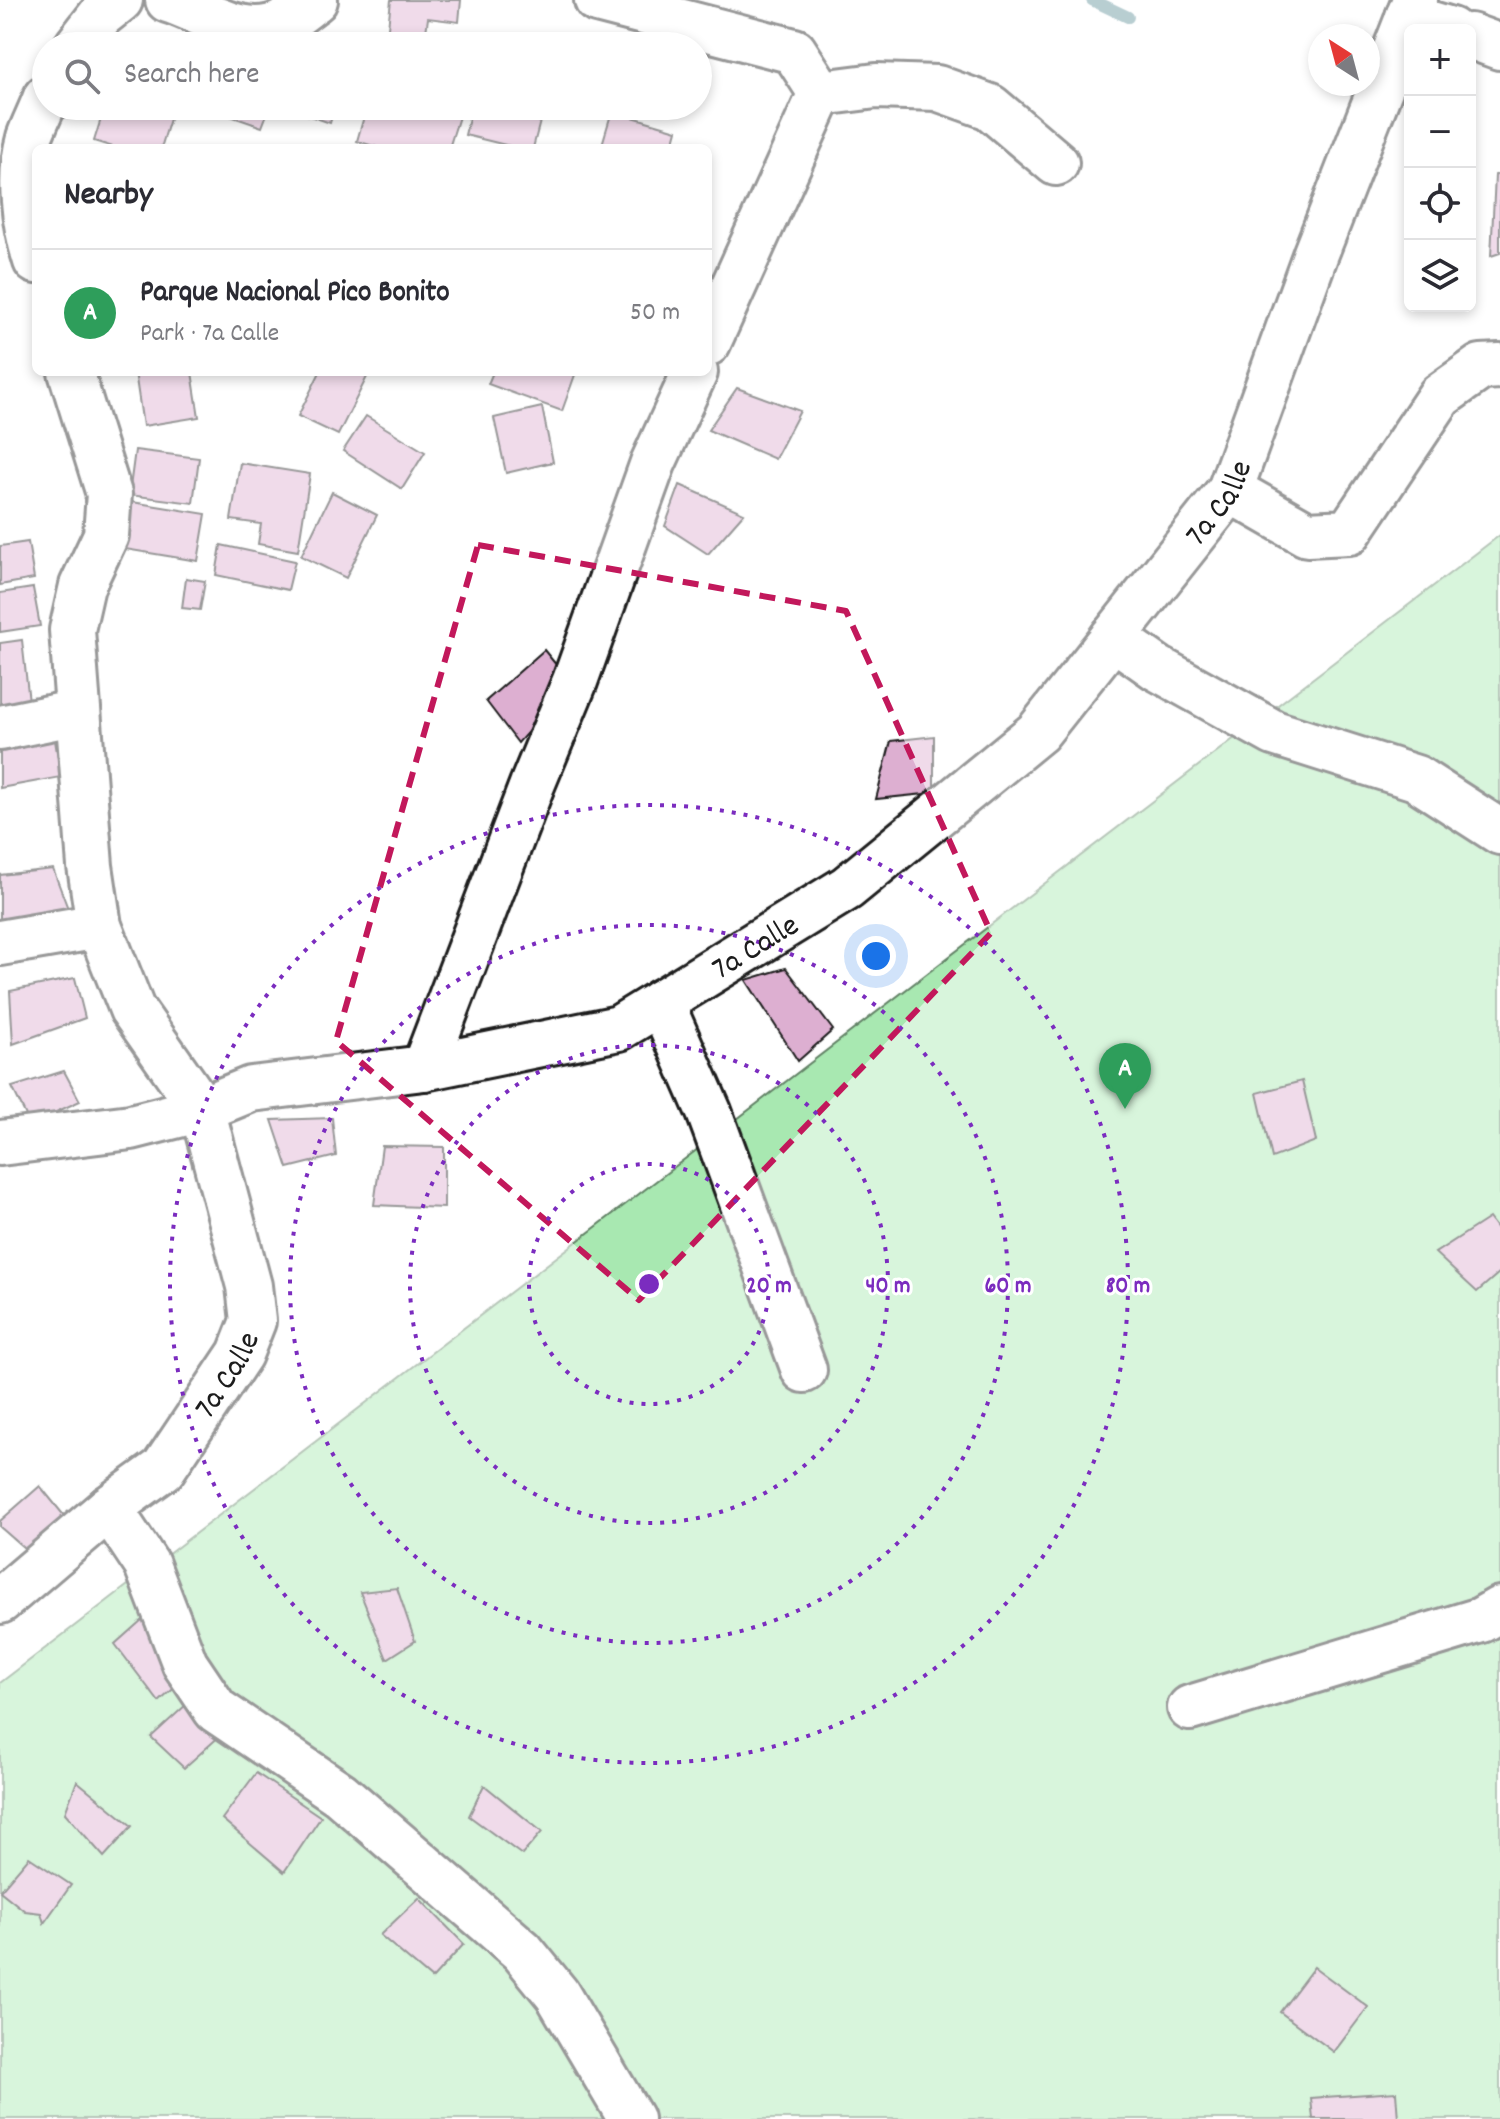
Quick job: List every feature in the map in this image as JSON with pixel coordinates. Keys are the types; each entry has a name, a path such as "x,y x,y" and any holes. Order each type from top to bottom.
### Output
{"street":[{"path":"88,32 101,15 120,0"},
{"path":"168,0 231,25 253,30 282,24 315,0"},
{"path":"597,0 794,51 821,93"},
{"path":"1412,8 1440,24"},
{"name":"7a Calle","path":"0,1601 109,1508 163,1469 240,1354 253,1321 249,1286 202,1109 251,1089 424,1068 619,1028 859,878 1038,732 1230,490 1316,253 1412,8"},
{"path":"1476,38 1500,47"},
{"path":"821,93 876,86 937,88 990,107 1056,163"},
{"path":"712,334 821,93"},
{"path":"32,249 26,230 24,183 29,140 37,120"},
{"path":"1230,490 1307,534 1349,532 1440,396 1481,367 1500,366"},
{"path":"0,1143 131,1127 202,1109 132,1009 99,926 90,866 72,630 82,586 106,535 109,494 72,376"},
{"path":"424,1068 575,681 653,463 693,376"},
{"path":"1113,637 1157,668 1274,733 1416,778 1500,832"},
{"path":"0,728 78,712"},
{"path":"0,943 99,926"},
{"path":"661,1002 709,1112 804,1370"},
{"path":"109,1508 147,1565 185,1664 216,1710 340,1794 522,1951 557,1994 631,2119"},
{"path":"1190,1708 1481,1620 1500,1609"}],"highlighted area":[{"path":"478,545 846,611 991,933 639,1300 336,1041"}],"green space":[{"path":"1500,535 1500,2119 0,2119 0,1683"}],"building":[{"path":"391,0 461,0 459,22 428,18 426,32 388,32"},
{"path":"101,120 170,120 162,144 103,144 94,141"},
{"path":"242,120 265,120 262,127"},
{"path":"363,120 458,120 450,144 367,144 357,141"},
{"path":"469,120 540,120 534,144 502,144 465,135"},
{"path":"609,120 643,120 677,130 673,144 602,144"},
{"path":"1500,174 1500,253 1491,256 1495,175"},
{"path":"136,376 193,376 199,417 143,426"},
{"path":"318,376 368,376 338,435 298,416"},
{"path":"491,376 575,376 562,411 488,384"},
{"path":"737,388 800,411 775,459 708,430"},
{"path":"542,407 553,462 506,473 494,418"},
{"path":"366,416 425,452 402,489 343,451"},
{"path":"135,450 199,458 193,503 129,495"},
{"path":"240,463 310,474 298,551 258,544 261,524 231,520"},
{"path":"680,485 744,513 708,554 665,526"},
{"path":"332,492 377,515 346,578 301,556"},
{"path":"132,502 206,514 198,561 125,549"},
{"path":"28,542 34,579 0,585 0,546"},
{"path":"221,545 295,561 288,590 216,575"},
{"path":"186,578 205,581 200,610 182,608"},
{"path":"33,588 40,626 0,632 0,593"},
{"path":"22,640 30,710 0,713 0,643"},
{"path":"544,650 571,683 518,743 486,701"},
{"path":"53,728 61,777 0,788 0,738"},
{"path":"934,736 934,793 876,799 891,741"},
{"path":"53,869 73,922 0,921 0,875"},
{"path":"786,968 833,1030 798,1061 746,980"},
{"path":"75,978 85,1018 13,1044 10,991"},
{"path":"64,1071 80,1101 30,1124 12,1087"},
{"path":"1302,1081 1316,1141 1272,1158 1257,1093"},
{"path":"332,1118 336,1156 288,1168 272,1120"},
{"path":"382,1146 444,1147 444,1208 374,1205"},
{"path":"1489,1218 1500,1233 1500,1272 1477,1292 1435,1253"},
{"path":"40,1486 66,1518 31,1554 0,1527 0,1521"},
{"path":"397,1588 415,1641 387,1659 360,1592"},
{"path":"143,1619 183,1680 159,1702 115,1644"},
{"path":"188,1703 222,1734 184,1768 151,1737"},
{"path":"256,1773 321,1817 284,1872 222,1819"},
{"path":"77,1781 132,1826 104,1857 65,1813"},
{"path":"484,1785 542,1832 522,1855 469,1816"},
{"path":"29,1857 71,1885 44,1923 41,1913 25,1911 0,1891"},
{"path":"419,1898 464,1944 432,1979 380,1935"},
{"path":"1314,1967 1368,2007 1334,2052 1280,2012"},
{"path":"1396,2092 1398,2119 1313,2119 1311,2098"}],"waterway":[{"path":"1092,0 1128,17"}],"place":[{"name":"Parque Nacional Pico Bonito","path":"1125,1109"}]}
